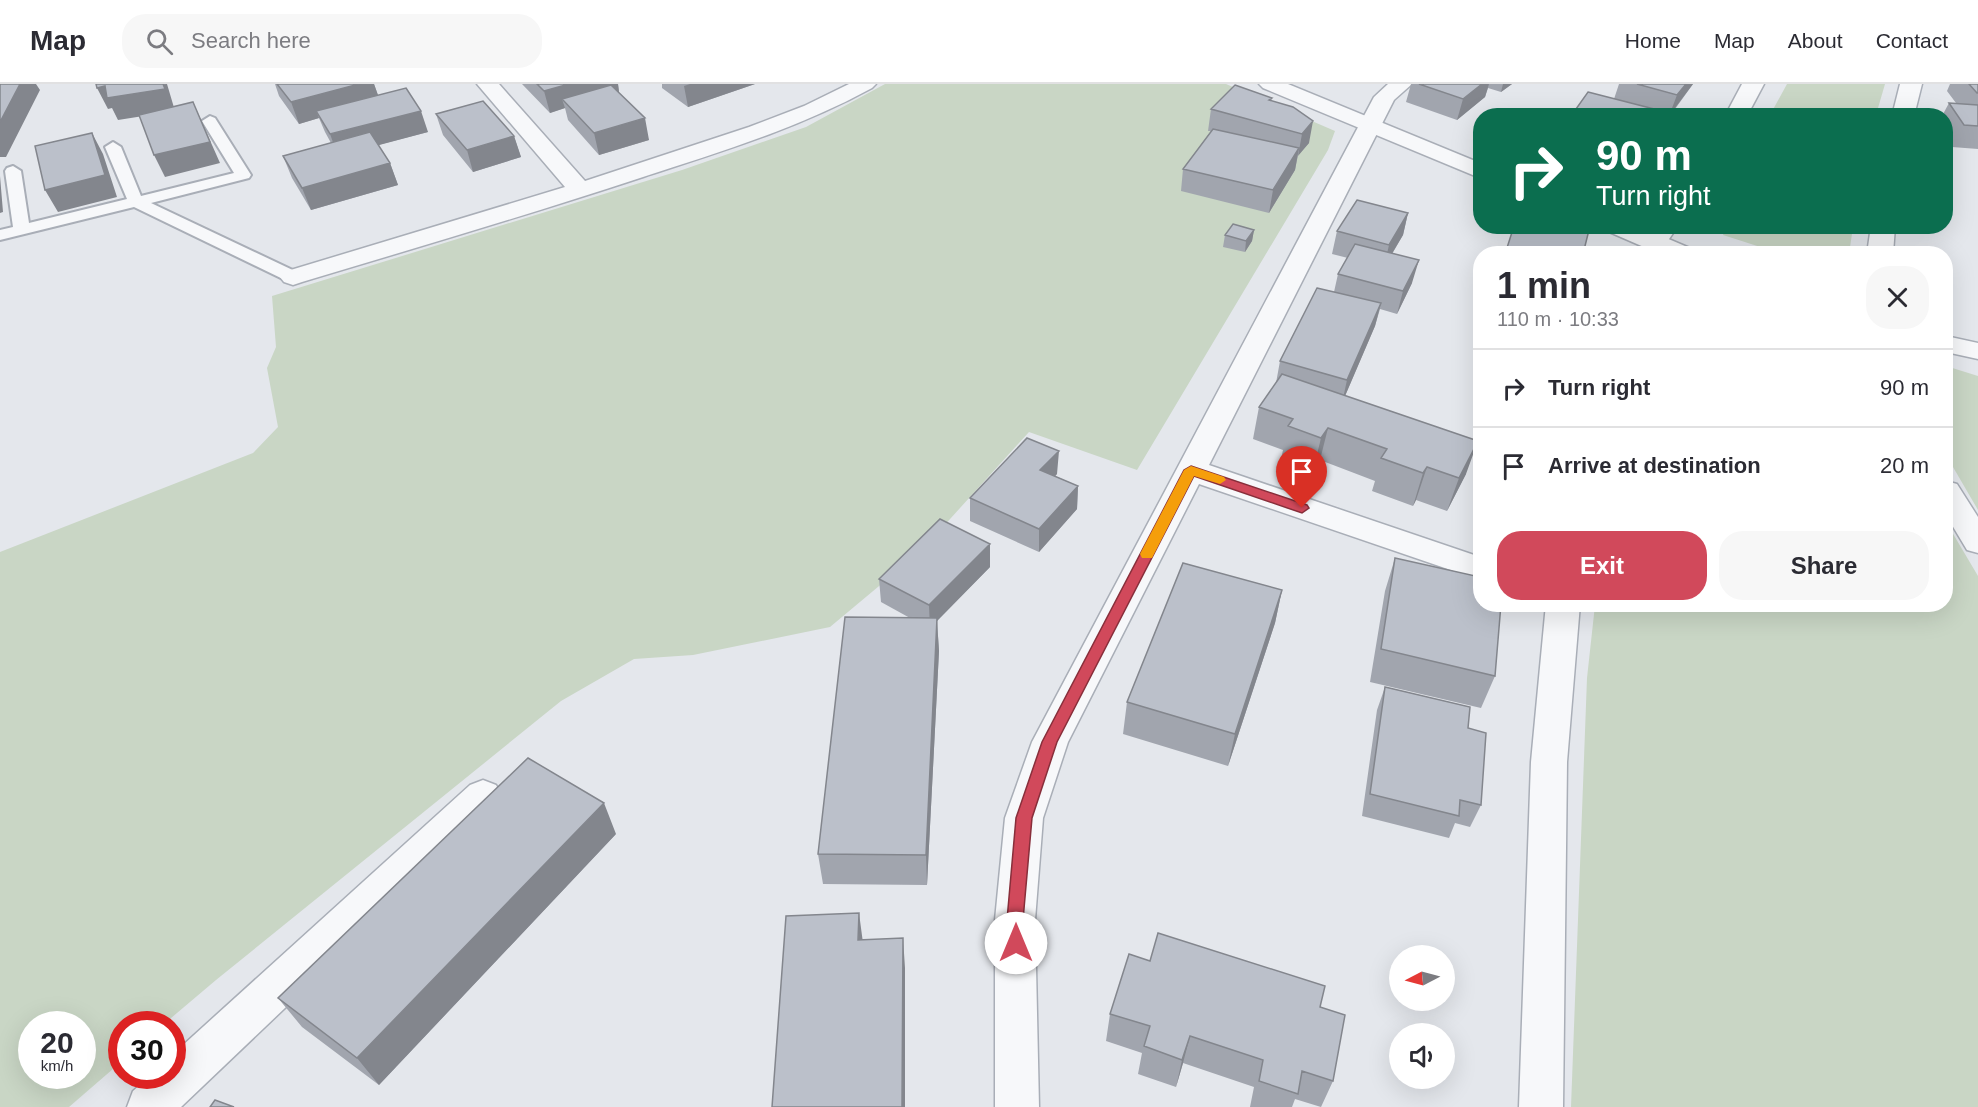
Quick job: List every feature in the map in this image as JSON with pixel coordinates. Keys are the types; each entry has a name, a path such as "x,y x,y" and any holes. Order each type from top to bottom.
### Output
{"street":[{"path":"488,84 580,190"},
{"path":"293,277 580,190 789,121 865,84"},
{"path":"1270,84 1473,168"},
{"path":"1017,1107 1015,920 1024,818 1050,742 1384,97 1401,84"},
{"path":"1740,108 1752,84"},
{"path":"1905,108 1911,84"},
{"path":"1638,234 1658,241"},
{"path":"1953,346 1978,351"},
{"path":"1191,470 1473,567"},
{"path":"1953,502 1978,542"},
{"path":"1540,1107 1549,762 1562,612"},
{"path":"149,1107 483,796"}],"lane":[{"path":"0,235 243,175 210,121"},
{"path":"112,147 136,202 293,277"},
{"path":"13,171 22,230"}],"green space":[{"path":"885,84 1226,84 1335,131 1328,150 1137,470 1029,432 921,551 830,627 693,655 634,659 561,701 179,1011 108,1011 108,1073 96,1084 96,1011 18,1011 18,1089 90,1089 69,1107 0,1107 0,552 253,453 278,427 267,368 276,347 272,296 682,170 806,127"},
{"path":"1787,84 1885,84 1878,108 1774,108"},
{"path":"1852,234 1850,246 1757,246 1723,235"},
{"path":"1953,368 1978,376 1978,510 1953,467"},
{"path":"1953,534 1978,576 1978,1107 1571,1107 1587,678 1594,612 1953,612"}],"building":[{"path":"0,84 20,84 0,122"},
{"path":"96,84 163,84 165,89 107,98 105,86 97,88"},
{"path":"277,84 359,84 291,102"},
{"path":"537,84 569,84 544,91"},
{"path":"1419,84 1482,84 1463,99"},
{"path":"1637,84 1686,84 1677,95"},
{"path":"1969,84 1978,84 1978,93 1977,93"},
{"path":"611,85 645,118 594,133 562,99"},
{"path":"1235,85 1272,98 1269,100 1293,107 1313,121 1302,134 1211,109"},
{"path":"406,88 421,111 330,134 316,111"},
{"path":"1588,92 1650,108 1577,108"},
{"path":"483,101 514,136 467,150 436,114"},
{"path":"193,102 210,142 154,155 139,115"},
{"path":"1949,103 1978,105 1978,126 1964,125"},
{"path":"1213,129 1299,148 1273,190 1183,169"},
{"path":"370,132 390,163 302,188 283,156"},
{"path":"92,133 105,175 45,190 35,146"},
{"path":"1357,200 1408,213 1389,245 1337,231"},
{"path":"1233,224 1254,230 1246,241 1225,235"},
{"path":"1511,234 1588,234 1585,246 1508,246"},
{"path":"1355,244 1419,260 1403,291 1338,274"},
{"path":"1317,288 1381,303 1347,380 1280,361"},
{"path":"1282,374 1473,439 1473,451 1459,478 1427,467 1423,473 1381,458 1387,449 1328,428 1321,438 1288,426 1293,419 1259,407"},
{"path":"1027,438 1059,451 1040,470 1078,486 1039,529 970,498"},
{"path":"940,519 990,544 929,605 879,579"},
{"path":"1395,558 1473,575 1473,612 1500,612 1495,676 1381,649"},
{"path":"1183,563 1282,590 1235,734 1127,702"},
{"path":"845,617 937,618 926,855 818,854"},
{"path":"1385,687 1470,707 1468,728 1486,733 1481,805 1460,800 1459,816 1370,794"},
{"path":"528,758 604,803 357,1058 278,998"},
{"path":"859,913 858,940 903,938 902,1107 772,1107 786,916"},
{"path":"1158,933 1325,986 1320,1007 1345,1015 1333,1081 1302,1071 1298,1094 1259,1081 1263,1060 1190,1036 1182,1060 1144,1046 1150,1026 1110,1014 1129,954 1150,961"},
{"path":"215,1100 234,1107 210,1107"}],"slow traffic":[{"path":"1147,554 1191,470 1220,480"}],"route":[{"path":"1016,943 1015,920 1024,818 1050,742 1191,470 1302,508"}]}
